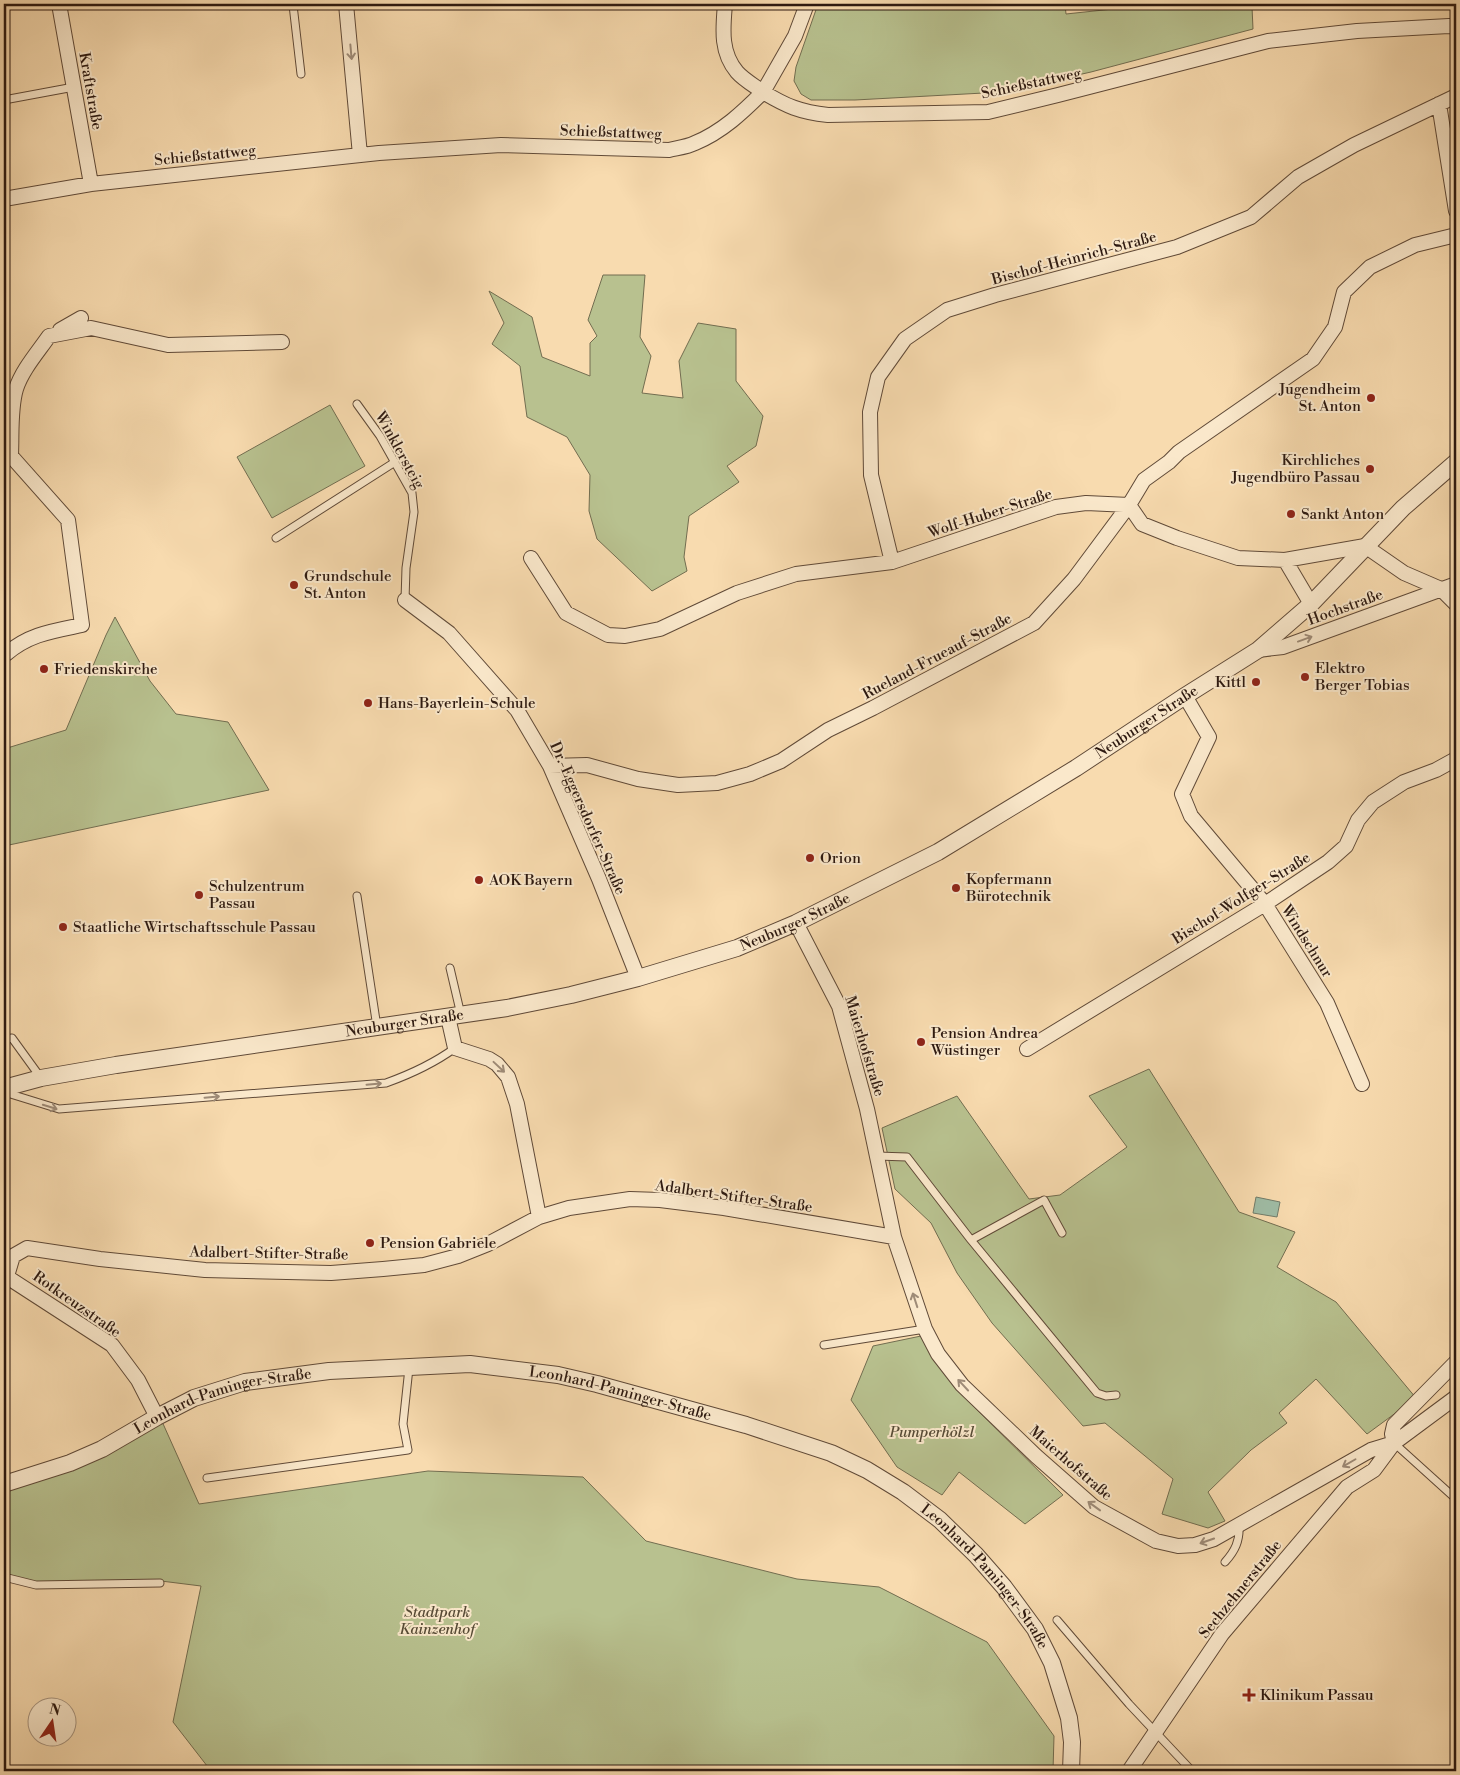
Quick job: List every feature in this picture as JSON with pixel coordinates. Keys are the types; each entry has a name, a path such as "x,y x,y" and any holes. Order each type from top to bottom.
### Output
{"street":[{"name":"Kraftstraße","path":"59,4 91,184"},
{"path":"346,4 360,155"},
{"path":"725,4 723,34 726,54 738,73 763,92 796,36 807,4"},
{"name":"Schießstattweg","path":"4,199 91,184 360,155 501,145 669,150 694,144 718,131 739,116 763,92 784,105 808,113 828,115 988,112 1058,96 1268,41 1357,32 1456,27"},
{"name":"Bischof-Heinrich-Straße","path":"892,562 872,474 870,412 878,377 905,339 947,310 1177,247 1251,217 1298,177 1354,145 1456,96"},
{"path":"1439,104 1456,211"},
{"path":"1456,235 1415,245 1370,267 1344,292 1335,327 1313,359 1178,452 1169,462 1144,480 1129,505 1142,524 1177,538 1238,558 1285,560 1365,546 1404,573 1441,589 1456,604"},
{"path":"6,654 15,646 38,634 82,625 68,520 7,451 16,389 28,366 49,336 81,318"},
{"path":"49,336 91,328 168,346 282,342"},
{"name":"Neuburger Straße","path":"4,1088 41,1078 116,1065 455,1016 571,995 638,978 737,948 796,923 938,852 1076,768 1258,650 1311,604 1403,508 1456,462"},
{"name":"Wolf-Huber-Straße","path":"531,558 566,613 608,635 625,636 660,629 737,593 796,574 892,562 1056,507 1086,504 1129,505"},
{"name":"Rueland-Frueauf-Straße","path":"550,766 587,765 638,779 678,785 717,783 750,774 781,761 828,730 1034,623 1074,579 1129,505"},
{"path":"1285,560 1311,604"},
{"name":"Hochstraße","path":"1258,650 1283,647 1456,584"},
{"name":"Dr.-Eggersdorfer-Straße","path":"405,600 449,633 517,710 550,766 599,879 638,978"},
{"name":"Windschnur","path":"1185,696 1209,737 1182,794 1192,816 1265,904 1327,1003 1362,1084"},
{"name":"Bischof-Wolfger-Straße","path":"1027,1050 1265,904 1328,862 1346,846 1358,820 1373,802 1404,782 1436,770 1456,759"},
{"name":"Maierhofstraße","path":"796,923 839,1006 867,1109 894,1237 925,1329 938,1354 962,1385 1036,1456 1094,1507 1149,1538 1178,1546 1195,1545 1214,1539 1371,1450 1394,1443"},
{"path":"455,1016 455,1048 490,1059 508,1077 517,1104 539,1217"},
{"name":"Adalbert-Stifter-Straße","path":"5,1278 13,1256 27,1248 100,1259 205,1270 331,1273 424,1265 458,1256 488,1244 539,1217 569,1208 630,1199 660,1200 724,1208 894,1237"},
{"name":"Rotkreuzstraße","path":"5,1278 112,1345 138,1380 158,1417"},
{"name":"Sechzehnerstraße","path":"1394,1443 1392,1434 1394,1424 1456,1362"},
{"name":"Leonhard-Paminger-Straße","path":"4,1484 70,1463 102,1449 194,1398 245,1382 329,1371 470,1364 518,1370 568,1378 755,1428 831,1453 867,1470 903,1492 940,1520 976,1555 999,1581 1035,1629 1052,1663 1069,1718 1072,1742 1071,1771"},
{"name":"Sechzehnerstraße","path":"1129,1771 1222,1634 1347,1487 1374,1470 1394,1443 1456,1397"}],"lane":[{"path":"294,4 300,74"},
{"path":"4,100 75,87"},
{"name":"Winklersteig","path":"357,404 380,436 412,493 414,512 406,568 405,600"},
{"path":"276,538 395,462"},
{"path":"357,896 377,1027"},
{"path":"450,968 455,1016"},
{"path":"4,1039 12,1038 41,1078"},
{"name":"Neuburger Straße","path":"4,1092 59,1109 386,1083 414,1073 439,1060 455,1048"},
{"path":"877,1156 906,1157 971,1240 1097,1393 1106,1396 1116,1395"},
{"path":"971,1240 1044,1200 1062,1233"},
{"path":"824,1345 925,1329"},
{"path":"207,1478 408,1450 403,1424 409,1368"},
{"path":"1394,1443 1456,1499"},
{"path":"1225,1562 1234,1552 1240,1535 1239,1525"},
{"path":"4,1577 36,1585 160,1583"},
{"path":"1057,1620 1155,1733 1192,1771"}],"green space":[{"path":"818,4 1065,4 1066,14 1160,4 1247,4 1252,7 1253,29 1091,72 1002,92 855,100 811,100 801,94 794,81 796,67"},
{"path":"603,275 645,275 640,337 651,356 642,393 683,398 679,361 698,323 736,329 736,381 763,416 756,446 727,466 739,482 689,516 684,557 687,571 652,591 597,539 589,511 590,475 567,437 527,417 520,366 492,344 504,323 489,291 532,317 542,357 590,376 590,343 597,336 588,320"},
{"path":"330,405 365,466 272,518 237,457"},
{"path":"115,617 150,681 176,714 228,722 269,790 9,845 4,813 4,749 66,730"},
{"path":"1149,1069 1239,1212 1295,1232 1277,1267 1336,1302 1416,1398 1367,1434 1316,1379 1279,1413 1287,1423 1251,1450 1208,1492 1225,1521 1208,1528 1162,1514 1173,1479 1105,1423 1083,1426 992,1323 957,1273 931,1223 895,1189 882,1128 957,1096 1029,1199 1060,1195 1127,1147 1089,1096"},
{"name":"Pumperhölzl","path":"921,1336 937,1364 957,1390 1063,1495 1025,1524 959,1472 942,1495 897,1467 851,1400 873,1346"},
{"name":"Stadtpark Kainzenhof","path":"160,1417 199,1504 428,1471 583,1477 646,1541 797,1579 879,1587 987,1642 1054,1736 1053,1771 211,1771 173,1722 201,1586 161,1581 36,1583 4,1575 4,1484"}],"shaded area":[{"path":"1256,1197 1280,1202 1277,1217 1253,1213"}],"place":[{"name":"Jugendheim St. Anton","path":"1371,398"},
{"name":"Kirchliches Jugendbüro Passau","path":"1370,469"},
{"name":"Sankt Anton","path":"1291,514"},
{"name":"Grundschule St. Anton","path":"294,585"},
{"name":"Friedenskirche","path":"44,669"},
{"name":"Elektro Berger Tobias","path":"1305,677"},
{"name":"Kittl","path":"1256,682"},
{"name":"Hans-Bayerlein-Schule","path":"368,703"},
{"name":"Orion","path":"810,858"},
{"name":"AOK Bayern","path":"479,880"},
{"name":"Kopfermann Bürotechnik","path":"956,888"},
{"name":"Schulzentrum Passau","path":"199,895"},
{"name":"Staatliche Wirtschaftsschule Passau","path":"63,927"},
{"name":"Pension Andrea Wüstinger","path":"921,1042"},
{"name":"Pension Gabriele","path":"370,1243"},
{"name":"Klinikum Passau","path":"1249,1695"}]}
